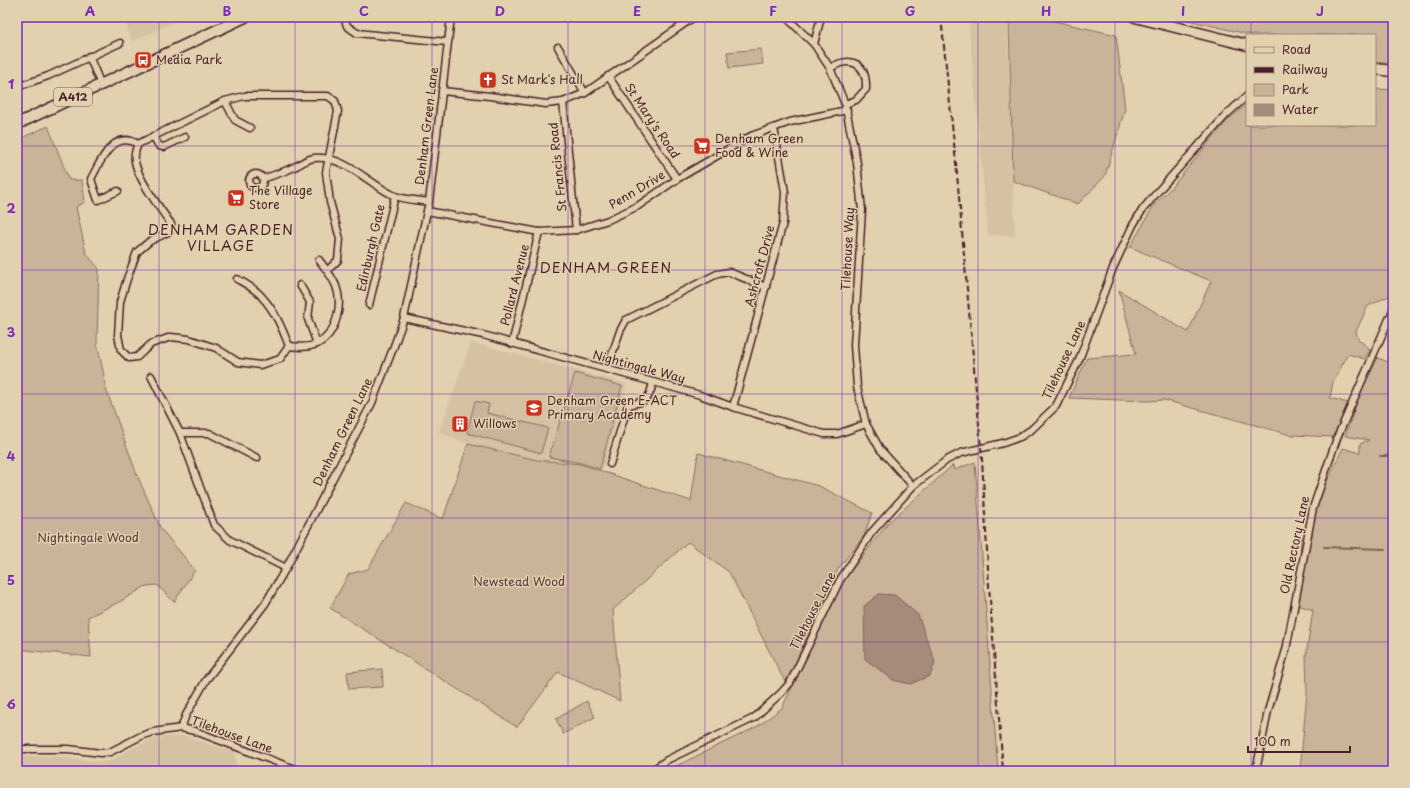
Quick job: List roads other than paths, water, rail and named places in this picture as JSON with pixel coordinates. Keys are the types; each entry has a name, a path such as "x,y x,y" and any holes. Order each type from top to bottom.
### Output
{"main road":[{"name":"A412","path":"17,124 245,17"},
{"path":"1135,17 1246,45"},
{"path":"1376,69 1393,71"}],"street":[{"name":"Denham Green Lane","path":"181,728 186,715 206,680 265,604 286,568 372,403 404,318 427,212 451,17"},
{"path":"442,91 546,104 563,102 584,93 694,17"},
{"name":"Tilehouse Way","path":"786,17 814,44 830,68 846,107 857,163 862,210 854,345 857,387 866,424 880,449 913,486"},
{"path":"814,44 821,17"},
{"path":"345,20 347,26 357,33 447,42"},
{"path":"17,87 48,76 120,43"},
{"path":"558,47 584,93"},
{"path":"89,56 101,85"},
{"name":"Penn Drive","path":"427,212 539,232 576,230 608,220 638,206 677,179 751,136 790,122 846,107 856,100 866,89 864,73 855,64 847,62 839,63 830,68"},
{"name":"St Mary's Road","path":"608,76 677,179"},
{"path":"289,346 280,359 260,365 238,362 216,348 188,339 171,337 151,344 137,357 129,358 121,350 118,335 120,302 137,252 150,241 170,231 171,224 146,186 135,162 134,151 138,144 225,102 244,96 328,96 335,101 338,111 326,172 327,184 340,239 338,260 328,270"},
{"name":"Tilehouse Lane","path":"651,771 666,760 754,718 781,694 790,683 840,580 872,532 913,486 947,460 961,453 1008,442 1020,437 1032,429 1056,406 1079,360 1113,268 1133,225 1143,209 1160,189 1226,115 1246,97"},
{"path":"225,102 235,120 250,128"},
{"name":"St Francis Road","path":"563,102 576,230"},
{"name":"Ashcroft Drive","path":"733,407 783,223 784,192 774,128"},
{"path":"153,136 159,146 164,147 185,137"},
{"path":"118,191 98,200 91,179 111,146 123,139 131,140 138,144"},
{"path":"263,179 314,158 329,160 348,166 395,196 429,202"},
{"name":"Edinburgh Gate","path":"369,305 395,196"},
{"name":"Pollard Avenue","path":"512,344 539,232"},
{"path":"289,346 303,347 317,344 328,334 336,321 340,303 336,286 328,270 319,260"},
{"path":"607,369 620,331 626,320 633,316 717,274 729,272 766,287"},
{"path":"237,279 262,296 280,323 289,346"},
{"path":"300,285 310,302 308,319 317,344"},
{"name":"Old Rectory Lane","path":"1256,771 1268,711 1286,650 1295,594 1313,508 1337,438 1393,310"},
{"name":"Nightingale Way","path":"404,318 483,336 607,369 700,395 733,407 824,434 837,434 866,424"},
{"path":"152,376 180,433 214,525 230,540 286,568"},
{"path":"610,464 628,405 643,402 650,396 653,382"},
{"path":"180,433 209,433 257,458"},
{"name":"Tilehouse Lane","path":"17,749 68,749 101,753 110,752 141,736 153,732 181,728 195,731 300,771"}],"water":[{"path":"879,594 895,595 918,615 935,662 930,676 910,684 893,680 865,659 864,606"}],"waterway":[{"path":"1380,456 1393,456"},
{"path":"1324,547 1385,549"}],"railway":[{"path":"941,17 956,163 982,459 989,586 1003,771"}],"place":[{"name":"Media Park","path":"143,60"},
{"name":"St Mark's Hall","path":"488,80"},
{"name":"Denham Green Food & Wine","path":"702,146"},
{"name":"The Village Store","path":"236,198"},
{"name":"Denham Green E-ACT Primary Academy","path":"534,408"},
{"name":"Willows","path":"460,424"}],"district":[{"name":"DENHAM GARDEN VILLAGE","path":"221,238"},
{"name":"DENHAM GREEN","path":"606,268"}],"park label":[{"name":"Nightingale Wood","path":"88,538"},
{"name":"Newstead Wood","path":"519,582"}]}
